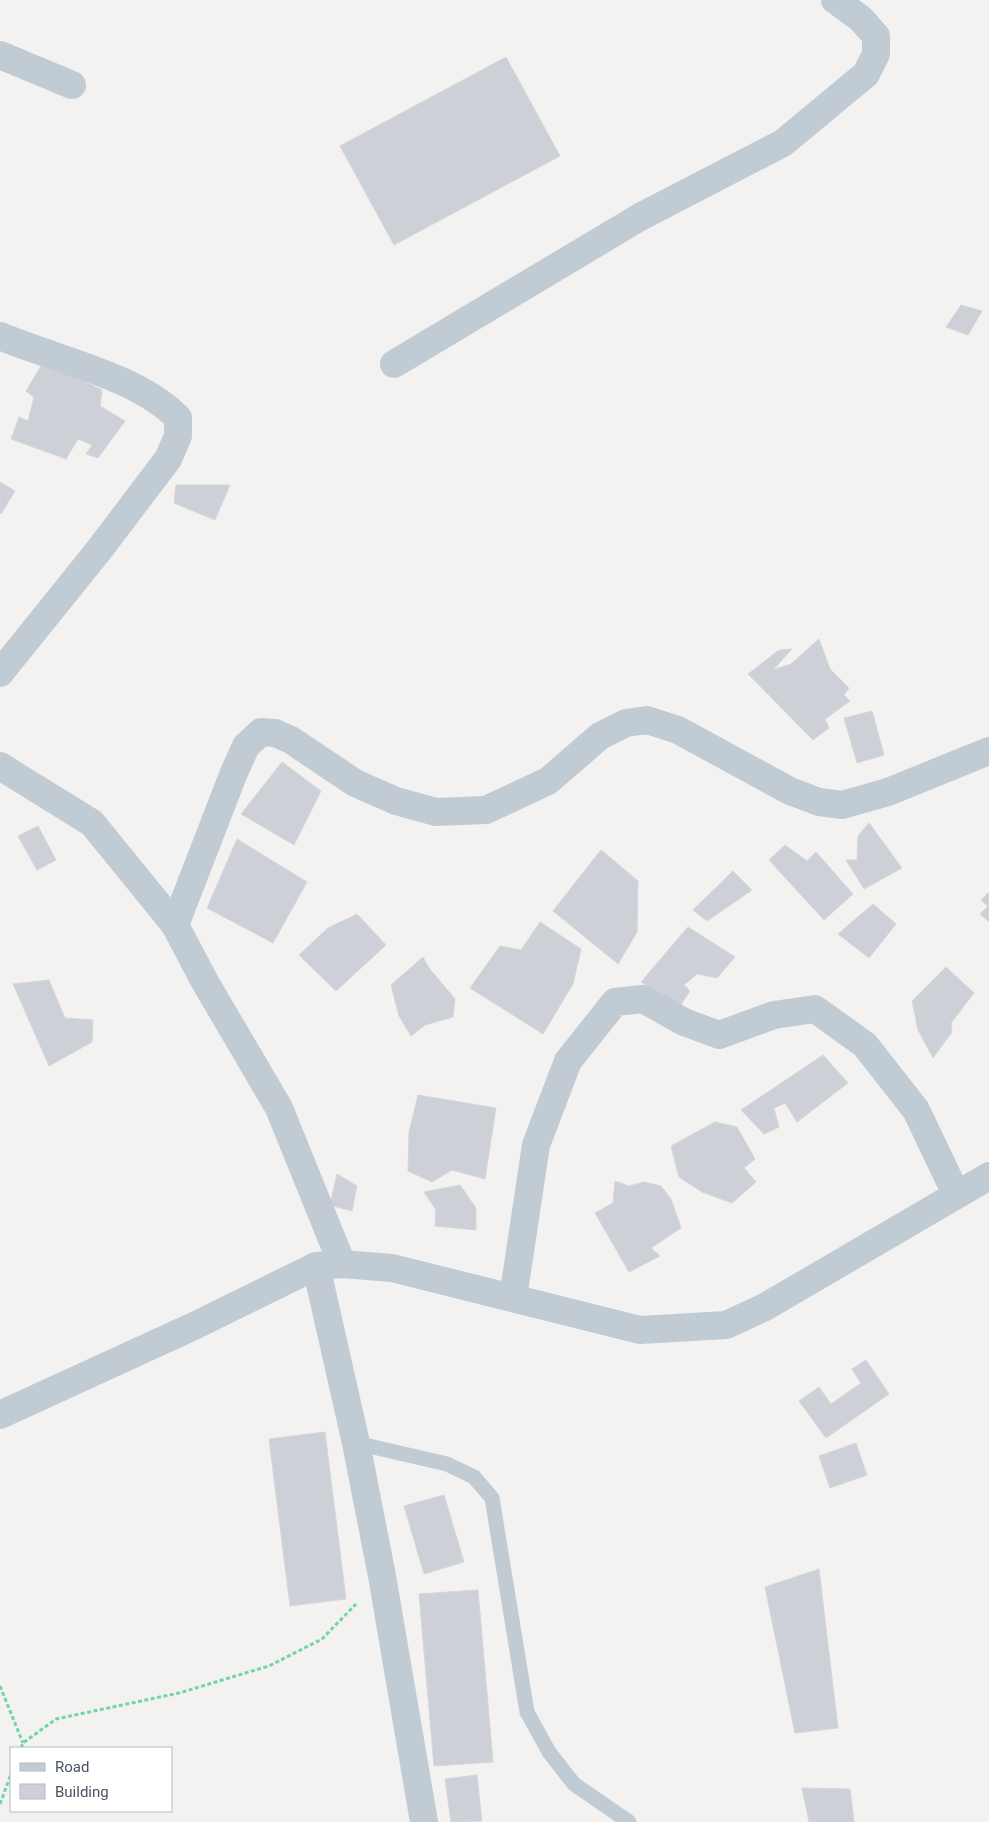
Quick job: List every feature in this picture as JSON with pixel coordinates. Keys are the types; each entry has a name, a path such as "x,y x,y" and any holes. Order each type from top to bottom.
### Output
{"street":[{"path":"394,364 640,217 783,143 866,74 876,54 876,36 861,19 835,0"},
{"path":"0,55 72,85"},
{"path":"0,336 133,385 164,402 178,418 178,436 168,460 99,550 0,673"},
{"path":"175,925 246,746 260,732 275,733 291,740 355,783 396,801 436,812 486,810 548,781 600,736 626,723 647,720 678,730 790,791 819,802 842,805 888,792 989,751"},
{"path":"0,766 92,823 175,925 205,982 279,1108 329,1265 356,1444 382,1576 424,1822"},
{"path":"513,1298 536,1145 568,1061 615,1002 644,999 684,1022 719,1035 774,1015 815,1009 865,1044 916,1110 956,1194"},
{"path":"0,1415 329,1265 392,1268 640,1330 726,1324 765,1307 989,1176"}],"lane":[{"path":"356,1444 447,1464 474,1477 492,1498 527,1712 549,1752 574,1784 629,1822"}],"path":[{"path":"21,1747 23,1743 56,1719 179,1693 269,1666 322,1639 382,1576"},
{"path":"0,1686 23,1743"},
{"path":"0,1804 10,1777"}],"building":[{"path":"506,57 560,156 394,245 340,146"},
{"path":"961,305 982,311 968,335 946,327"},
{"path":"41,366 65,372 102,390 100,406 125,421 98,458 86,454 92,445 78,439 66,459 11,439 19,417 28,421 34,397 26,391"},
{"path":"0,482 15,491 1,514 0,513"},
{"path":"176,485 230,485 215,520 174,503"},
{"path":"819,639 830,669 849,688 844,695 850,701 825,719 829,728 813,740 748,674 779,650 792,649 773,670 791,664"},
{"path":"872,711 884,755 857,763 844,718"},
{"path":"282,762 321,791 294,845 241,814"},
{"path":"869,823 902,868 864,889 846,860 857,860 858,836"},
{"path":"38,826 56,860 37,870 18,836"},
{"path":"237,839 307,882 273,943 207,908"},
{"path":"785,845 807,861 816,852 853,894 824,920 769,860"},
{"path":"601,850 638,881 637,932 618,964 553,911"},
{"path":"733,871 752,890 707,921 693,910"},
{"path":"989,892 989,922 980,914 988,906 981,900"},
{"path":"873,904 896,924 869,958 838,934"},
{"path":"357,914 386,945 336,991 299,955 328,928"},
{"path":"540,922 581,949 573,984 543,1034 470,988 500,946 521,950"},
{"path":"688,927 735,957 717,978 697,974 684,985 690,991 680,1006 641,982"},
{"path":"423,957 429,968 455,999 453,1017 425,1025 411,1036 399,1016 391,985"},
{"path":"946,967 974,993 951,1023 952,1032 933,1058 918,1030 912,1001"},
{"path":"49,980 65,1018 93,1020 92,1042 49,1066 13,984"},
{"path":"823,1055 848,1083 797,1122 785,1103 774,1108 779,1127 764,1134 741,1110"},
{"path":"418,1095 496,1108 485,1179 452,1170 432,1182 408,1171 409,1132"},
{"path":"715,1122 737,1127 755,1159 744,1168 756,1182 732,1203 702,1192 679,1177 671,1146"},
{"path":"337,1174 357,1186 352,1211 330,1205"},
{"path":"615,1181 629,1186 644,1182 661,1186 671,1199 681,1228 651,1248 660,1256 629,1272 595,1213 613,1203"},
{"path":"460,1185 476,1208 476,1230 435,1226 436,1210 424,1192"},
{"path":"866,1360 889,1394 826,1438 799,1401 819,1387 831,1404 861,1383 852,1369"},
{"path":"325,1432 346,1599 290,1606 269,1439"},
{"path":"856,1443 867,1475 830,1488 819,1456"},
{"path":"444,1495 464,1562 424,1574 404,1506"},
{"path":"819,1569 838,1728 795,1733 765,1587"},
{"path":"478,1590 493,1762 434,1766 419,1594"},
{"path":"477,1775 482,1821 451,1822 445,1779"},
{"path":"802,1788 850,1789 854,1822 809,1822"}]}
